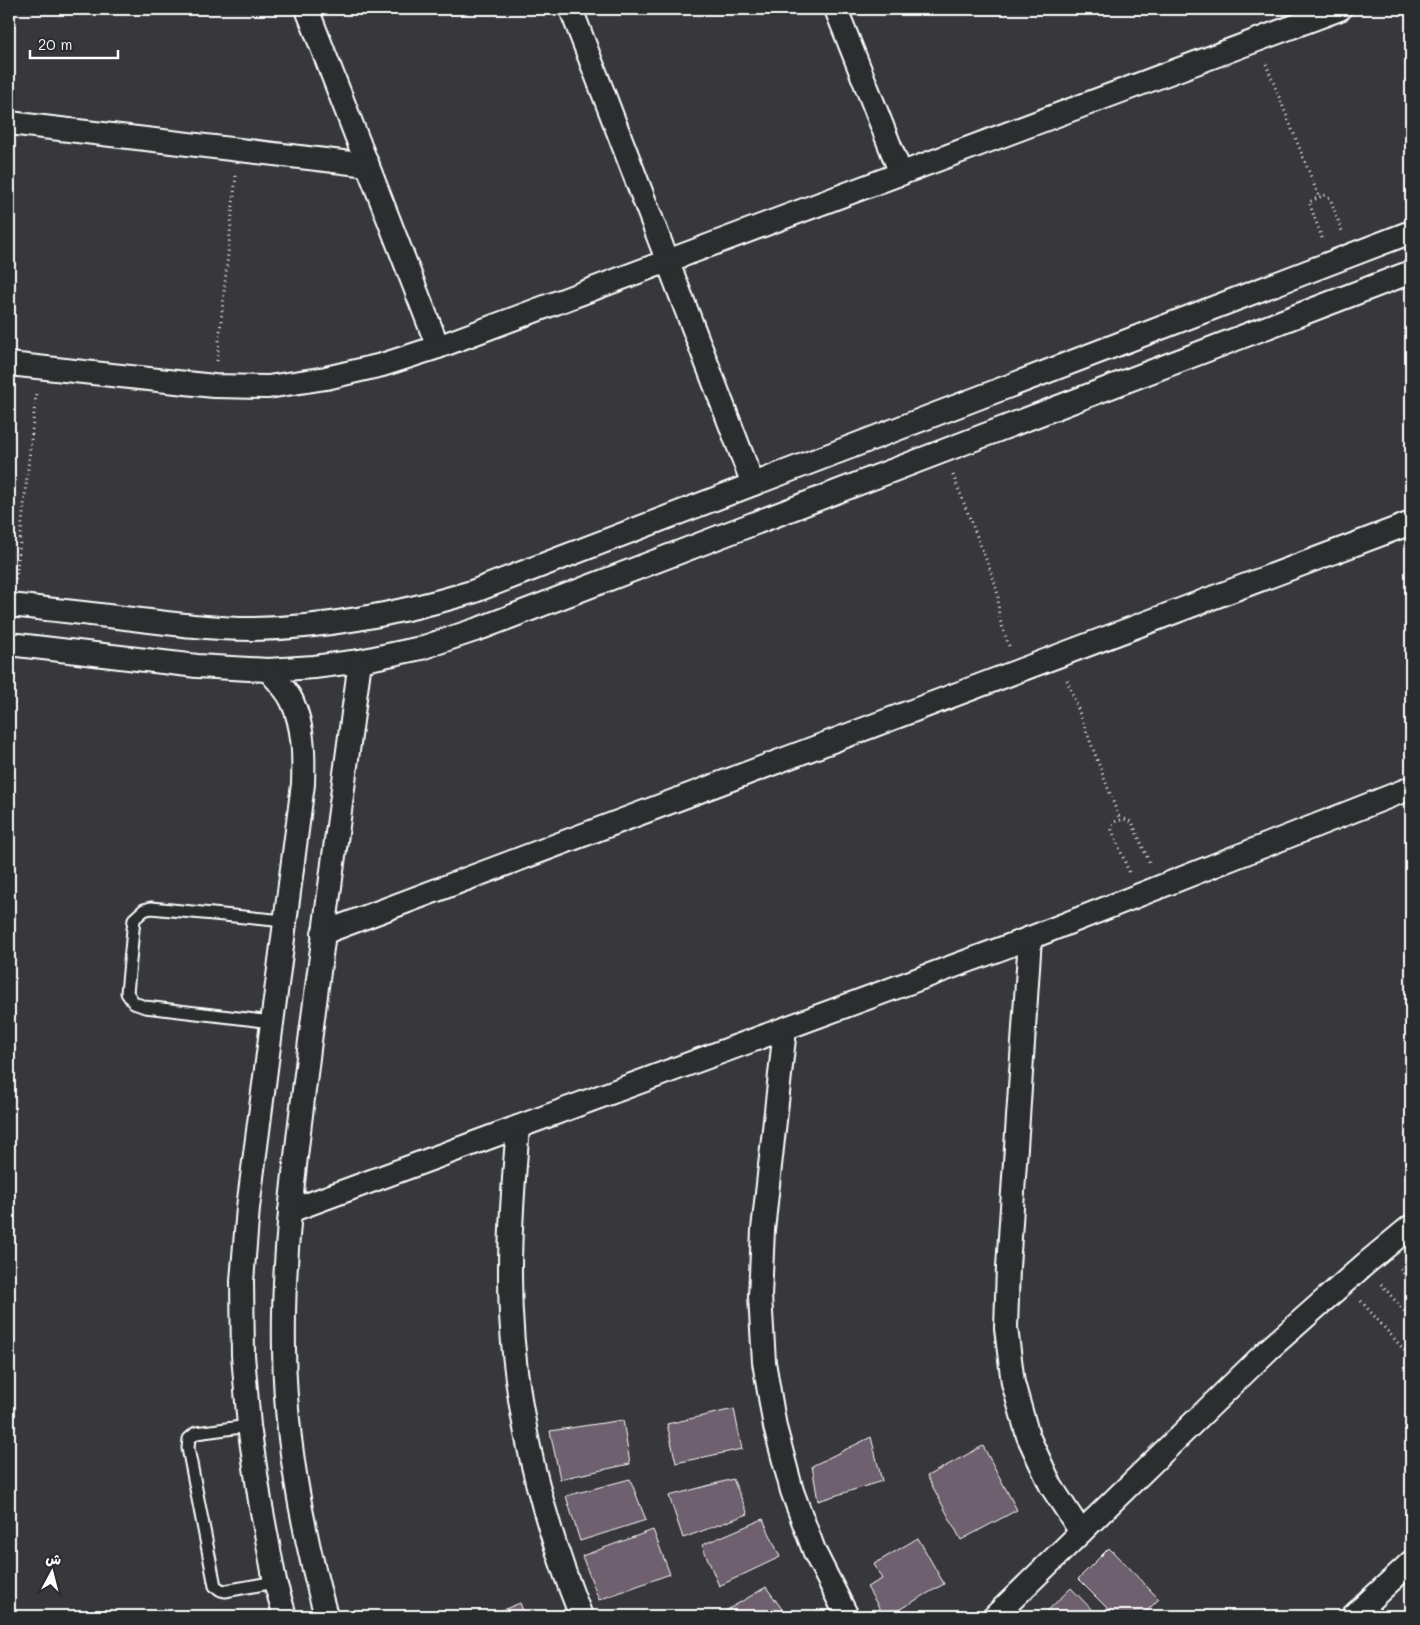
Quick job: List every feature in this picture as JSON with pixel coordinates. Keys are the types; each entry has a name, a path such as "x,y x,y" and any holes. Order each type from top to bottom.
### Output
{"street":[{"path":"307,9 438,347"},
{"path":"572,9 753,484"},
{"path":"836,9 901,174"},
{"path":"9,364 214,386 268,387 326,378 382,365 438,347 1340,9"},
{"path":"9,123 368,165"},
{"path":"11,605 198,627 254,629 309,626 364,619 419,607 472,592 1411,232"},
{"path":"9,644 197,666 268,670 360,661 421,648 481,628 1411,272"},
{"path":"1007,387 1022,421"},
{"path":"323,933 1411,523"},
{"path":"326,1616 311,1564 297,1494 288,1422 284,1350 284,1278 290,1211 323,933 360,661"},
{"path":"268,670 291,699 301,727 304,757 303,784 248,1208 242,1281 243,1355 249,1426 260,1501 275,1582 285,1616"},
{"path":"290,1211 1030,938 1411,788"},
{"path":"1030,938 1008,1266 1006,1328 1013,1383 1028,1436 1051,1486 1081,1532"},
{"path":"785,1029 763,1230 760,1296 764,1362 775,1427 792,1491 815,1553 847,1616"},
{"path":"518,1127 512,1204 510,1269 513,1334 520,1398 532,1461 548,1524 566,1579 581,1616"},
{"path":"995,1616 1268,1350 1344,1282 1411,1226"},
{"path":"1352,1616 1411,1562"}],"lane":[{"path":"272,1022 145,1007 134,1003 127,993 134,919 144,910 151,908 285,921"},
{"path":"249,1426 196,1433 189,1439 188,1448 215,1586 225,1591 275,1582"}],"path":[{"path":"1256,40 1319,197"},
{"path":"214,386 238,150"},
{"path":"1324,195 1330,198 1342,259 1309,206 1309,202 1324,195"},
{"path":"11,605 39,368"},
{"path":"944,451 994,580 998,595 1000,624 1019,671"},
{"path":"1058,656 1120,820"},
{"path":"1138,896 1112,830 1112,826 1120,820 1128,819 1132,822 1159,887"},
{"path":"1364,1265 1411,1319"},
{"path":"1344,1282 1411,1358"}],"building":[{"path":"734,1409 742,1449 676,1463 667,1424"},
{"path":"623,1420 630,1464 560,1479 550,1431"},
{"path":"871,1437 882,1481 818,1501 812,1466"},
{"path":"983,1446 1017,1510 961,1540 927,1476"},
{"path":"630,1479 646,1520 580,1541 566,1496"},
{"path":"733,1479 748,1514 683,1538 669,1496"},
{"path":"763,1519 780,1557 719,1586 702,1545"},
{"path":"653,1530 670,1574 599,1600 582,1556"},
{"path":"918,1538 944,1584 888,1616 884,1616 867,1587 882,1579 874,1564"},
{"path":"1109,1548 1159,1599 1142,1616 1115,1616 1078,1579"},
{"path":"766,1587 787,1616 717,1616"},
{"path":"1071,1588 1098,1616 1042,1616"},
{"path":"520,1603 525,1616 488,1616"}]}
